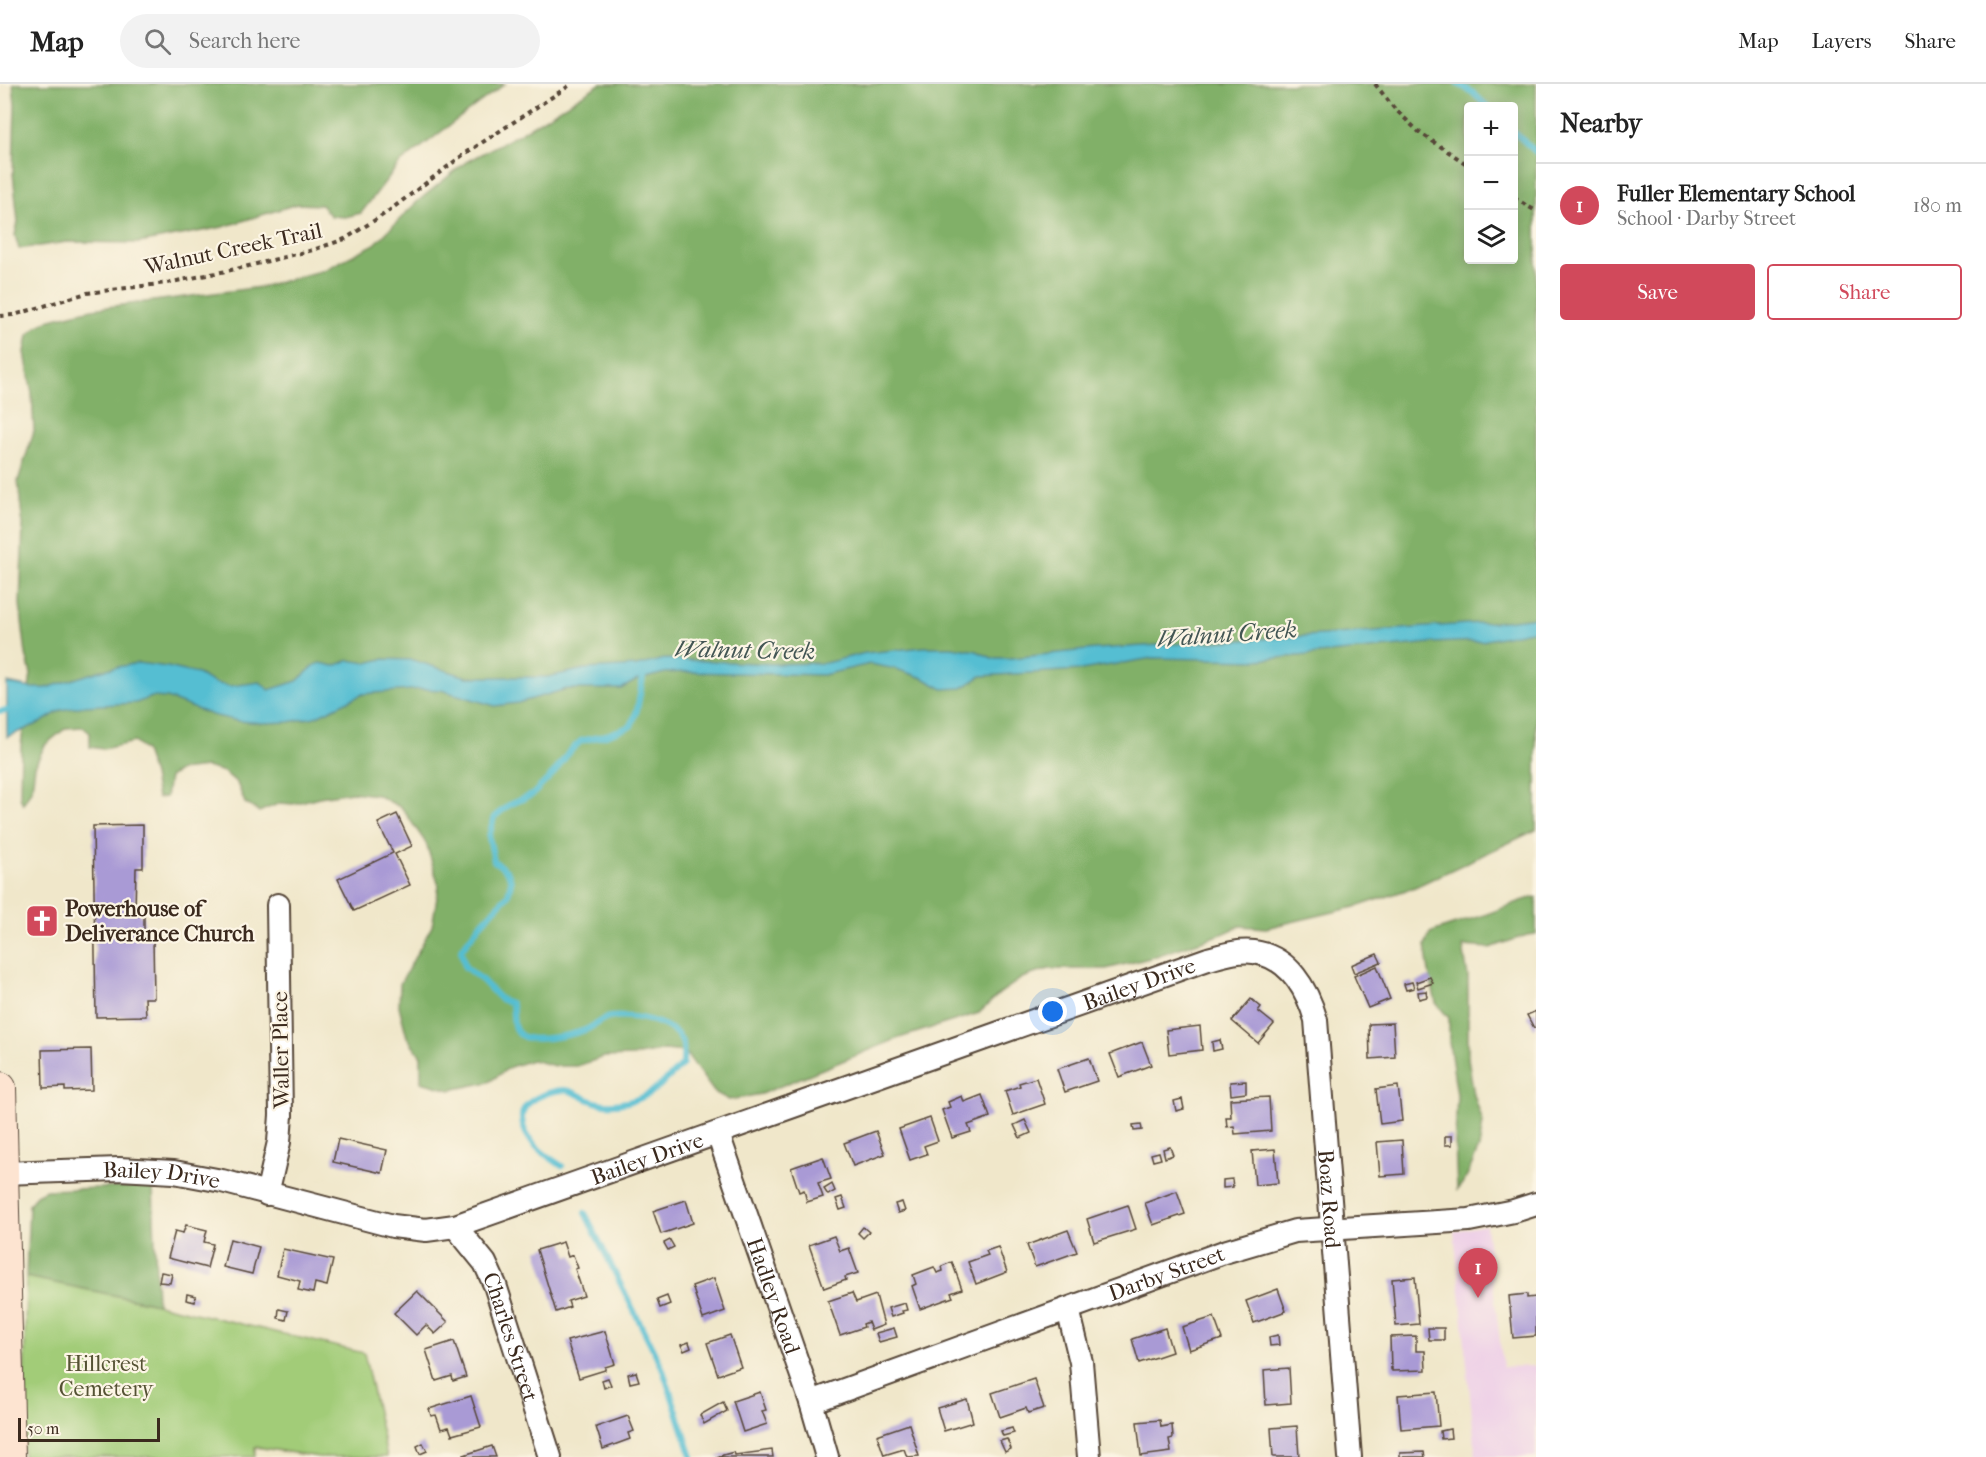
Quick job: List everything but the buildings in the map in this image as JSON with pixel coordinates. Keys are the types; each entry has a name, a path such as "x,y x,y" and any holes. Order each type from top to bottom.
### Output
{"main road":[{"path":"0,1088 9,1457"}],"street":[{"name":"Waller Place","path":"267,1194 279,1142 281,1115 278,905"},
{"name":"Bailey Drive","path":"3,1173 145,1169 222,1181 393,1226 426,1230 455,1226 1208,958 1255,952 1273,958"},
{"name":"Boaz Road","path":"1273,958 1290,969 1304,986 1316,1020 1350,1457"},
{"name":"Hadley Road","path":"718,1134 811,1402 827,1457"},
{"name":"Darby Street","path":"811,1402 1263,1239 1332,1228 1469,1220 1536,1204"},
{"name":"Charles Street","path":"455,1226 485,1263 495,1285 550,1457"},
{"path":"1068,1309 1081,1362 1089,1457"}],"path":[{"name":"Walnut Creek Trail","path":"0,316 14,315 87,293 166,283 226,271 313,250 345,239 386,213 463,155 572,84"},
{"path":"1376,84 1394,108 1419,132 1464,162"},
{"path":"1518,200 1536,210"}],"shaded area":[{"path":"1486,1225 1503,1367 1536,1366 1536,1457 1476,1457 1454,1231"}],"green space":[{"path":"13,84 505,84 398,165 361,213 345,217 331,216 321,205 297,204 223,227 139,243 67,242 19,249 15,235 18,222 13,173 15,105"},
{"path":"600,84 1536,84 1536,830 1415,887 1359,906 1266,928 1240,926 1150,958 1106,969 1049,969 1022,978 999,994 979,1013 899,1038 761,1094 729,1100 714,1092 685,1052 665,1050 633,1056 604,1057 577,1066 555,1066 532,1060 510,1067 489,1082 450,1090 421,1082 421,1056 407,1037 399,1006 400,984 432,926 439,886 426,843 402,808 377,795 352,792 293,804 280,803 259,812 245,803 237,783 224,772 206,767 180,770 169,777 166,797 157,798 153,775 145,751 134,742 103,749 90,747 90,733 83,727 66,728 45,745 35,766 32,788 23,804 20,797 21,745 31,674 26,654 20,604 23,526 18,481 34,431 32,394 25,352 28,335 36,327 51,319 92,309 261,287 324,270 375,244 418,201 466,162 519,134"},
{"path":"1536,897 1536,934 1490,948 1463,946 1468,977 1468,1058 1474,1095 1483,1122 1479,1148 1465,1180 1457,1190 1455,1142 1457,1095 1449,1042 1449,1018 1436,1003 1425,945 1430,933"},
{"path":"153,1186 157,1304 26,1277 29,1205 36,1195 46,1190"},
{"name":"Hillcrest Cemetery","path":"26,1277 157,1304 364,1353 387,1457 319,1457 255,1447 255,1457 23,1457"}],"water":[{"path":"1536,617 1536,630 1482,641 1431,643 1257,660 1153,658 1081,670 981,676 962,688 943,689 923,678 896,669 870,664 823,675 665,673 637,680 621,689 567,689 518,703 495,706 441,690 422,689 363,694 315,717 289,722 263,723 238,721 212,715 167,698 152,697 136,703 61,710 42,722 7,737 7,683 31,688 46,688 102,670 138,663 198,674 214,683 230,686 260,682 269,690 297,681 315,665 321,663 334,666 349,660 367,663 382,659 413,660 467,677 547,677 585,669 636,666 664,659 774,664 825,663 865,653 924,647 952,647 977,651 992,658 1012,658 1095,649 1336,634"}],"waterway":[{"path":"1458,84 1483,102"},
{"path":"1518,136 1536,152"},
{"path":"562,1166 536,1146 526,1134 522,1118 526,1106 531,1101 551,1092 564,1090 603,1104 618,1104 636,1100 658,1087 683,1064 683,1045 679,1037 663,1025 630,1017 607,1018 585,1030 563,1036 535,1039 522,1036 514,1025 511,1003 500,999 482,980 465,967 461,950 479,926 508,895 511,882 508,872 494,861 489,837 494,817 509,805 532,795 581,741 631,726 637,710 644,672"},
{"name":"Walnut Creek","path":"0,711 13,710"},
{"path":"585,1213 662,1367 692,1457"}],"place":[{"name":"Powerhouse of Deliverance Church","path":"42,921"},
{"name":"Fuller Elementary School","path":"1478,1298"}]}
